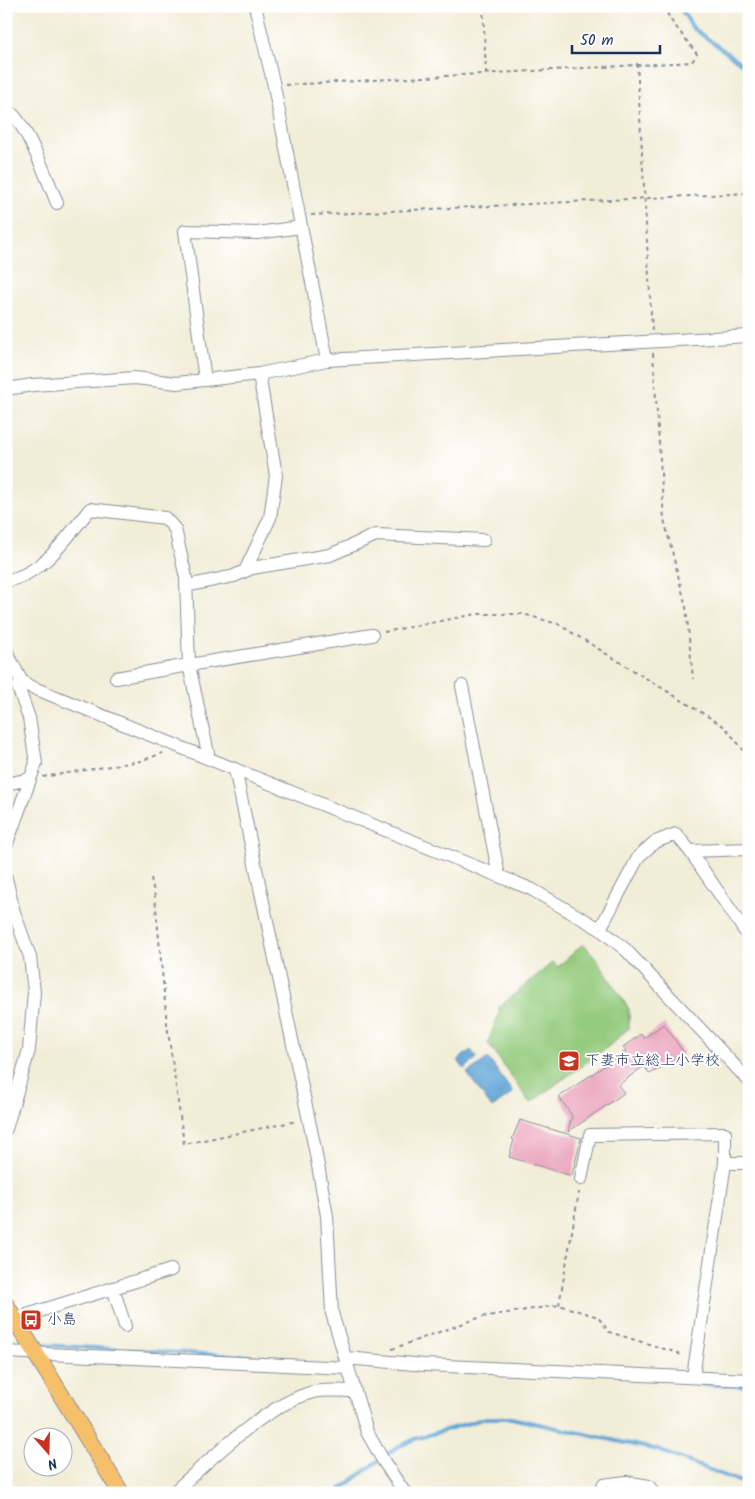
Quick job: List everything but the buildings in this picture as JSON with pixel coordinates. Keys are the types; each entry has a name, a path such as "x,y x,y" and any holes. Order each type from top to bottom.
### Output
{"main road":[{"path":"10,1312 121,1493"}],"street":[{"path":"255,6 274,86 328,360"},
{"path":"6,109 13,112 33,148 58,203"},
{"path":"205,380 185,231 257,233 300,221"},
{"path":"6,388 33,384 135,378 177,383 259,374 328,360 749,336"},
{"path":"245,571 270,518 276,476 259,374"},
{"path":"6,582 18,579 43,565 90,510 165,518 175,530 186,586 189,665 208,758"},
{"path":"186,586 245,571 330,555 376,535 484,540"},
{"path":"116,678 372,635"},
{"path":"6,650 21,680 29,686 530,888 600,928 626,950 749,1081"},
{"path":"6,846 36,763 36,752 29,718 18,687 21,680"},
{"path":"462,686 499,876"},
{"path":"234,768 309,1119 327,1216 332,1313 368,1432 381,1458 405,1493"},
{"path":"6,784 30,779"},
{"path":"600,928 638,856 655,842 676,834 690,850 749,937"},
{"path":"690,850 748,850"},
{"path":"6,878 14,912 30,957 34,992 29,1050 6,1129"},
{"path":"581,1179 590,1135 725,1133 725,1163 694,1374"},
{"path":"725,1163 749,1163"},
{"path":"10,1312 113,1288 171,1270"},
{"path":"113,1288 125,1326"},
{"path":"6,1352 36,1355 694,1374 749,1380"},
{"path":"173,1493 238,1437 282,1404 314,1392 355,1390"},
{"path":"603,1485 635,1482 649,1486 653,1493"}],"path":[{"path":"483,6 486,73"},
{"path":"274,86 637,63 692,62 697,54 670,18 664,6"},
{"path":"637,63 664,519 686,606 692,678"},
{"path":"300,221 749,193"},
{"path":"372,635 477,614 523,614 558,624 725,728 749,758"},
{"path":"30,779 140,761 182,747"},
{"path":"151,878 155,897 166,1024 184,1144 309,1119"},
{"path":"559,1305 581,1179"},
{"path":"390,1350 481,1317 559,1305 598,1317 609,1332 678,1353 694,1374"}],"green space":[{"path":"583,944 594,955 629,1009 629,1028 609,1046 530,1103 488,1043 500,1010 498,1008 553,962 558,967"}],"water":[{"path":"471,1050 477,1059 464,1069 458,1060"},
{"path":"488,1058 513,1093 492,1108 467,1073"}],"waterway":[{"path":"679,6 693,28 749,69"},
{"path":"6,1343 15,1343"},
{"path":"43,1345 255,1357"},
{"path":"696,1384 749,1386"},
{"path":"336,1493 394,1449 415,1439 486,1418 511,1418 658,1450 749,1485"}],"place":[{"name":"下妻市立総上小学校","path":"569,1061"},
{"name":"小島","path":"31,1320"}]}
